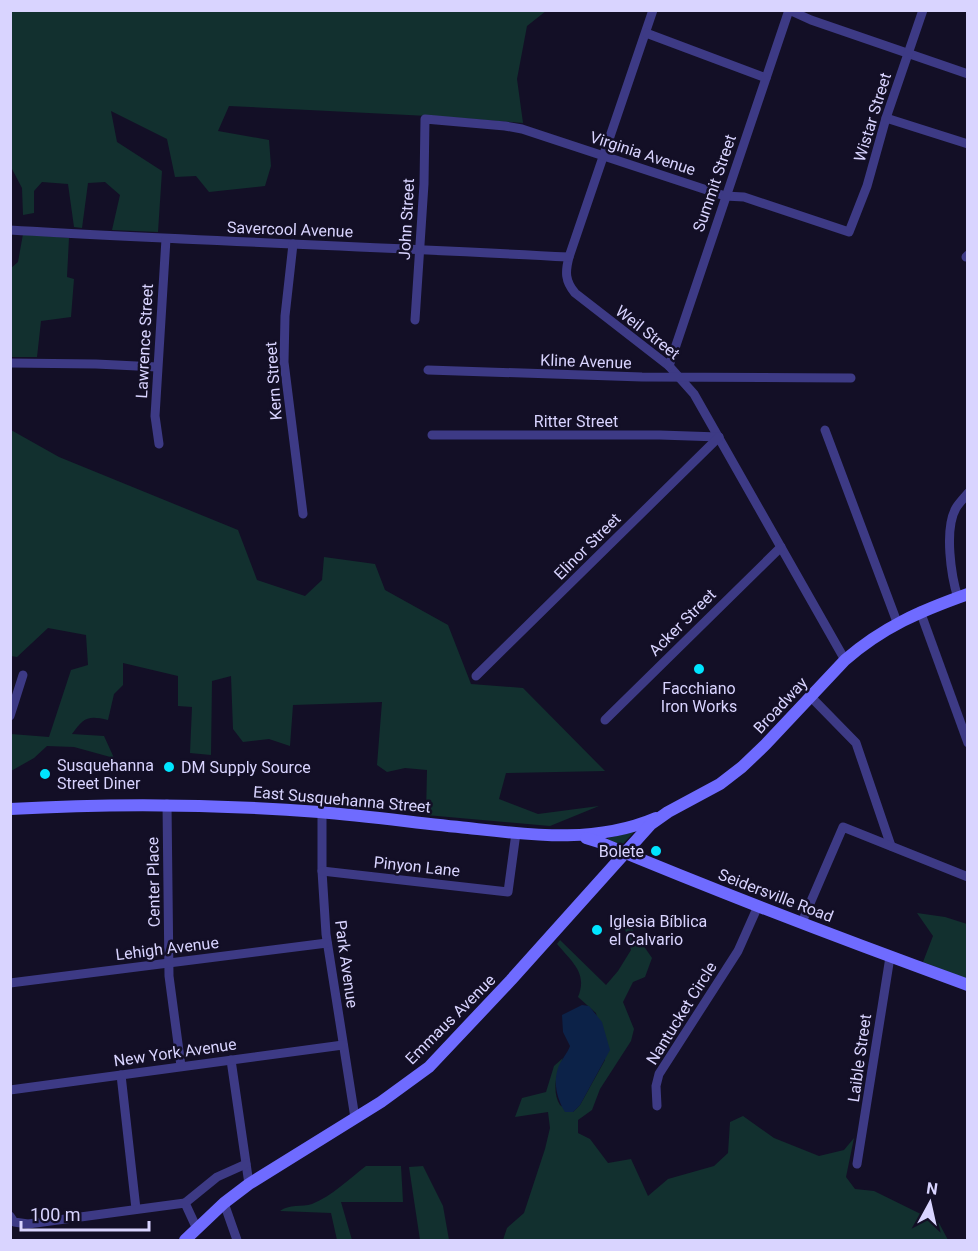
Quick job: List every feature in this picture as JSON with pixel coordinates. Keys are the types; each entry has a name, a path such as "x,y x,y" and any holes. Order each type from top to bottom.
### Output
{"main road":[{"name":"Broadway","path":"625,853 651,824 668,812 696,798 742,767 845,660 869,641 897,622 920,611 963,596"},
{"name":"East Susquehanna Street","path":"10,808 167,804 238,807 322,813 516,833 573,836 633,826 668,812"},
{"name":"Seidersville Road","path":"573,836 599,842 758,906 968,985"},
{"name":"Emmaus Avenue","path":"185,1240 224,1203 249,1184 406,1085 446,1050 625,853"}],"street":[{"name":"Weil Street","path":"653,10 569,257 566,275 575,293 669,366 694,394 845,660"},
{"path":"789,10 811,20 968,74"},
{"name":"Summit Street","path":"669,366 789,10"},
{"name":"Wistar Street","path":"849,232 869,178 886,118 923,10"},
{"path":"646,33 766,78"},
{"path":"886,118 968,144"},
{"name":"Virginia Avenue","path":"425,119 513,128 725,196 744,197 849,232"},
{"name":"John Street","path":"415,320 425,119"},
{"name":"Savercool Avenue","path":"10,230 569,257"},
{"name":"Lawrence Street","path":"159,444 155,416 166,239"},
{"name":"Kern Street","path":"292,244 285,316 284,362 303,514"},
{"path":"10,363 157,367"},
{"name":"Kline Avenue","path":"428,370 680,377 851,378"},
{"path":"825,430 897,622"},
{"name":"Ritter Street","path":"432,435 660,435 719,438"},
{"name":"Elinor Street","path":"477,676 719,438"},
{"path":"963,596 951,567 951,534 956,509 968,493"},
{"name":"Acker Street","path":"605,720 781,547"},
{"path":"920,611 968,743"},
{"path":"10,716 23,675"},
{"path":"810,696 856,743 891,846"},
{"name":"Center Place","path":"167,804 169,976 181,1066"},
{"name":"Park Avenue","path":"322,813 322,871 327,943 355,1118"},
{"path":"802,922 843,827 968,877"},
{"name":"Pinyon Lane","path":"322,871 508,892 516,833"},
{"name":"Nantucket Circle","path":"657,1106 656,1086 660,1074 738,951 758,906"},
{"name":"Lehigh Avenue","path":"10,983 327,943"},
{"name":"Laible Street","path":"857,1164 890,957"},
{"name":"New York Avenue","path":"10,1089 343,1045"},
{"path":"231,1060 249,1184"},
{"path":"121,1075 136,1209"},
{"path":"12,1219 27,1224 185,1203 217,1177 246,1164"},
{"path":"185,1203 196,1229"},
{"path":"224,1203 237,1240"}],"green space":[{"path":"11,11 546,11 527,26 517,79 523,123 229,106 218,131 269,140 271,166 265,186 209,192 196,176 175,177 167,139 111,111 117,142 162,171 158,232 112,230 120,195 105,182 88,183 82,228 74,227 68,184 42,182 34,191 34,213 23,215 22,188 11,167"},
{"path":"23,234 69,238 67,277 74,279 71,317 41,321 37,357 11,357 10,269 18,262"},
{"path":"11,430 59,457 238,530 257,580 305,596 322,580 324,557 375,564 385,590 448,625 471,684 523,688 605,771 506,773 499,799 538,814 599,806 550,826 426,815 427,770 405,768 387,772 377,765 382,702 293,705 290,746 269,739 243,742 233,729 231,676 212,681 211,755 190,753 192,707 178,706 178,676 123,663 123,685 114,694 108,720 87,719 72,734 104,736 114,758 74,747 47,746 34,758 11,771 11,734 49,737 71,670 88,665 86,635 48,628 17,657 11,656"},
{"path":"634,832 621,846 608,839 608,838"},
{"path":"917,913 945,917 967,924 967,979 923,962 933,936"},
{"path":"630,926 652,958 645,977 633,982 623,1002 634,1029 631,1041 600,1089 592,1110 578,1120 578,1133 590,1139 608,1163 631,1159 648,1196 668,1179 714,1166 728,1153 730,1122 743,1116 774,1138 819,1156 844,1150 854,1138 846,1177 855,1189 874,1191 939,1223 948,1240 503,1240 507,1228 524,1213 550,1128 548,1112 515,1117 522,1098 546,1092 554,1066 563,1058 557,1075 556,1094 560,1105 573,1112 580,1105 605,1060 596,1013 578,997 581,989 580,974 557,944 560,940 606,985 631,950 625,929"},
{"path":"366,1166 401,1166 403,1202 341,1202 352,1240 337,1240 331,1213 280,1211 287,1207 308,1205 319,1201"},
{"path":"423,1166 443,1206 449,1240 420,1240 409,1167"}],"water":[{"path":"582,1005 589,1006 602,1022 610,1050 580,1105 573,1112 565,1112 556,1085 558,1068 570,1046 563,1032 562,1015"}],"place":[{"name":"Facchiano Iron Works","path":"699,669"},
{"name":"DM Supply Source","path":"169,767"},
{"name":"Susquehanna Street Diner","path":"45,774"},
{"name":"Bolete","path":"656,851"},
{"name":"Iglesia Bíblica el Calvario","path":"597,930"}]}
